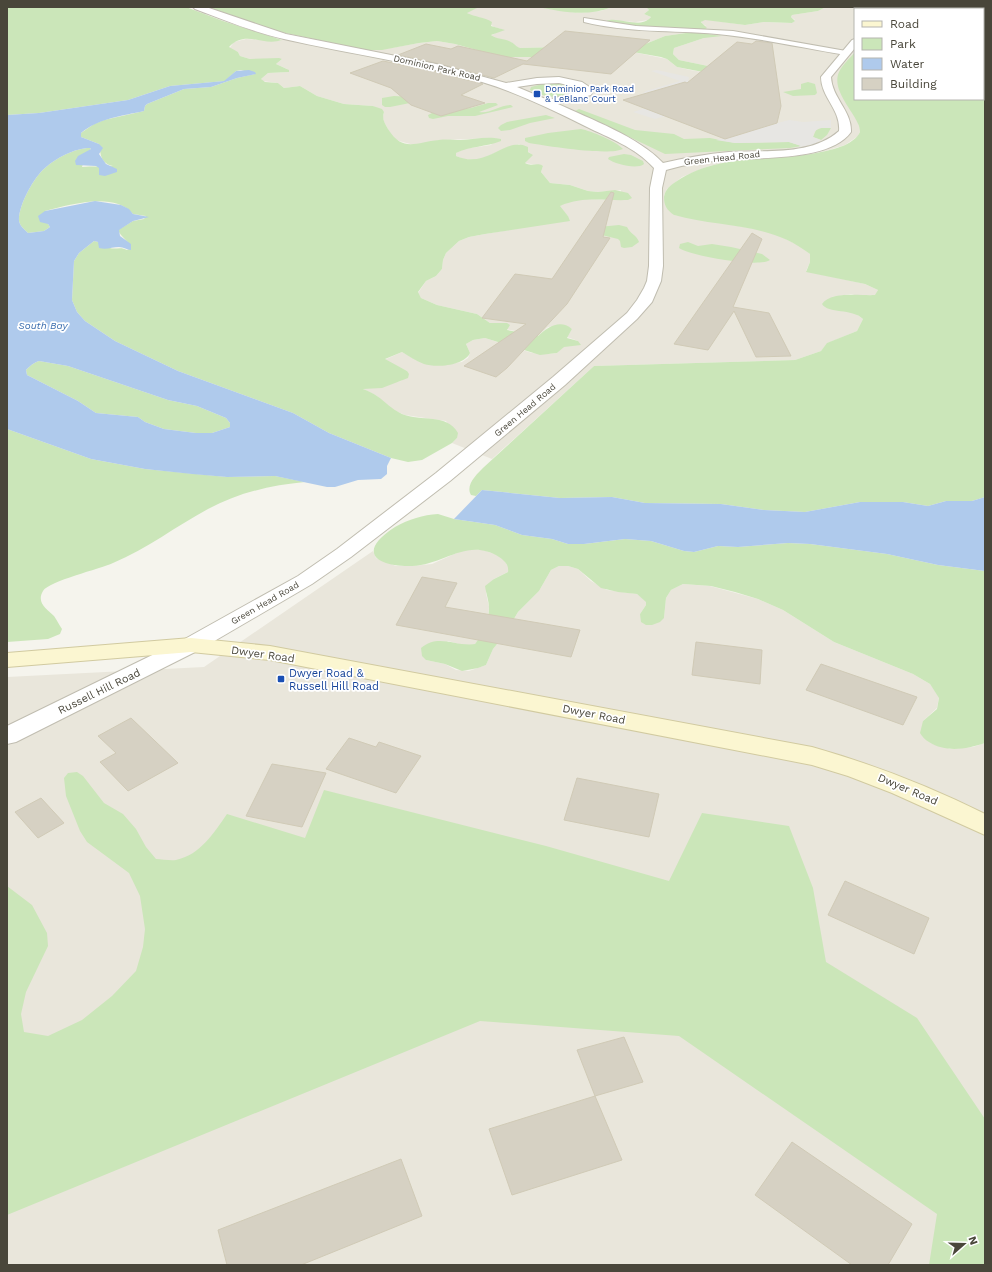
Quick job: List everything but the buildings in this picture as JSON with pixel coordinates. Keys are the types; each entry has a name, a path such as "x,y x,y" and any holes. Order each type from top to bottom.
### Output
{"street":[{"name":"Dominion Park Road","path":"198,7 250,26 284,36 441,68 505,86 632,144 650,157 660,168"},
{"name":"Green Head Road","path":"7,660 191,645 288,591 344,553 463,461 559,381 632,316 644,302 654,281 656,259 656,188 660,168 710,158 805,150 825,145 838,139 845,132 845,124 827,89 826,80 829,72 854,43"},
{"path":"505,86 544,80 557,80 588,90 587,93 547,104"},
{"name":"Russell Hill Road","path":"7,736 191,645"},
{"name":"Dwyer Road","path":"191,645 270,653 812,756 874,775 930,798 985,825"}],"lane":[{"path":"587,20 611,27 638,30 722,32 846,53"}],"shaded area":[{"path":"479,7 538,7 577,13 601,11 612,7 646,7 649,10 644,14 651,17 648,20 636,22 606,21 706,26 702,23 702,20 745,25 764,22 792,23 795,20 791,17 792,15 818,11 826,7 887,7 854,8 854,53 841,69 859,126 860,132 858,136 845,145 826,151 736,161 709,166 682,177 667,189 664,195 674,215 762,230 778,235 800,246 810,254 810,262 806,271 865,284 878,290 876,295 858,296 851,294 832,297 863,319 857,331 828,343 821,351 795,360 594,366 492,459 452,443 457,438 446,421 405,415 391,409 377,396 361,388 401,381 407,371 384,360 402,352 420,362 440,365 462,362 468,358 470,353 466,344 473,340 485,338 532,353 550,354 557,353 563,347 578,341 567,337 572,329 564,325 548,327 538,336 506,329 509,325 502,323 490,323 477,314 437,305 421,298 418,293 426,281 436,276 442,269 443,260 446,253 459,241 469,237 550,223 568,216 559,206 570,201 587,199 619,200 621,190 598,192 588,191 570,185 550,183 541,172 543,166 525,163 531,154 519,144 508,147 484,158 473,160 463,159 456,156 456,153 464,149 491,145 496,138 441,140 414,145 399,141 393,138 384,122 384,112 373,106 344,104 317,96 300,86 284,88 278,83 262,81 261,79 268,73 289,72 287,69 276,64 282,59 250,59 240,56 238,52 229,49 234,42 246,39 279,41 292,35 366,50 437,41 455,44 502,57 541,57 633,52 667,59 677,67 690,70 703,72 708,66 679,60 673,54 674,48 704,38 693,32 665,36 643,45 519,48 511,42 491,36 501,29 494,27 484,19 472,16 466,12"},
{"path":"657,70 689,77 686,92 638,97 646,91 680,81 651,71"},
{"path":"632,97 687,110 655,119 633,112 646,108 623,100"},
{"path":"739,118 763,127 789,120 803,122 831,120 831,128 819,128 814,132 813,137 821,140 814,144 796,148 801,146 789,142 735,143 716,140 747,133 725,125"},
{"path":"471,549 483,550 495,554 504,560 509,568 508,572 494,579 486,593 489,607 488,618 480,638 475,644 466,646 448,641 426,660 445,664 456,670 469,671 486,665 493,649 510,626 518,612 539,591 551,570 559,566 568,566 578,569 591,581 607,590 637,594 646,601 646,605 640,614 664,618 666,598 671,590 683,584 710,586 758,599 783,610 834,642 913,674 930,684 939,697 937,708 923,721 949,749 973,747 985,743 985,1265 7,1265 7,677 204,667 373,551 376,558 396,566 413,566 432,564 461,551"}],"green space":[{"path":"7,7 186,7 223,21 282,40 268,42 242,39 229,47 238,52 240,56 250,59 282,59 276,64 289,70 289,72 268,73 261,79 265,82 278,83 284,88 300,86 317,96 344,104 373,106 382,109 384,112 383,117 388,129 399,141 405,144 417,144 444,140 486,138 501,139 501,141 495,143 461,151 456,153 456,156 467,159 478,159 512,145 520,145 528,147 528,152 533,155 525,163 543,166 541,172 550,183 570,185 588,191 598,192 615,190 628,193 632,198 628,200 585,200 560,206 570,221 485,234 469,237 459,241 446,253 443,260 442,269 436,276 426,281 418,292 421,298 437,305 477,314 490,323 507,323 510,325 507,330 538,336 554,325 559,324 568,326 572,329 567,338 578,341 581,345 564,347 557,353 540,355 485,338 473,340 466,344 470,353 467,357 462,361 449,365 435,366 424,364 402,352 385,359 407,371 409,374 408,378 382,388 363,389 375,395 391,408 402,414 417,418 440,420 453,427 458,433 457,438 452,443 422,460 408,462 391,458 329,433 293,413 178,371 115,341 85,321 77,312 72,300 74,261 79,253 94,241 112,248 122,248 127,250 131,248 118,230 133,221 144,219 146,216 133,214 125,207 115,203 103,201 78,203 45,211 50,227 44,231 28,233 21,226 19,215 28,192 36,178 45,168 60,157 84,148 91,149 86,153 82,167 113,166 103,161 99,144 81,137 81,133 94,124 104,120 144,111 147,104 184,89 211,87 237,78 255,74 241,70 236,71 225,81 170,86 128,100 39,113 7,115"},
{"path":"208,7 479,7 467,13 489,20 492,22 491,26 505,30 491,35 496,38 509,41 520,48 643,45 665,36 693,32 722,36 704,38 674,48 673,54 679,60 708,66 703,72 677,67 667,59 661,57 633,52 541,57 502,57 455,44 437,41 382,50 366,50 276,31"},
{"path":"538,7 612,7 594,12 575,13"},
{"path":"646,7 826,7 818,11 792,15 791,17 795,21 792,23 764,22 745,25 705,20 701,22 707,28 688,31 606,22 611,20 635,23 646,21 651,17 644,14 649,10"},
{"path":"985,7 985,497 972,501 946,501 928,506 903,502 860,502 805,512 764,510 721,504 645,503 612,497 560,498 482,490 476,496 471,495 470,487 478,473 594,366 795,360 821,351 827,343 857,331 863,319 853,313 829,309 822,304 832,297 847,295 875,295 878,290 865,284 806,272 810,262 810,254 795,244 778,236 744,227 674,215 666,208 664,197 667,189 677,181 690,173 704,168 734,161 796,156 826,151 840,147 854,140 860,132 859,126 840,93 837,79 842,67 854,53 854,100 984,100 984,8 889,8"},
{"path":"808,82 815,84 817,93 815,95 793,96 783,92 801,89 801,84"},
{"path":"546,83 558,83 571,86 577,91 565,96 554,97 542,95 530,90 531,87"},
{"path":"394,96 412,97 420,101 390,107 385,107 382,105 382,98"},
{"path":"488,103 496,103 498,105 479,112 487,112 507,105 511,105 513,107 475,116 448,116 433,119 429,118 428,115 434,112 471,108"},
{"path":"579,109 635,130 674,134 684,139 710,138 735,143 789,142 802,146 790,148 665,154 575,111"},
{"path":"546,115 555,118 530,123 510,130 501,131 498,128 507,122"},
{"path":"824,127 831,128 827,135 821,140 813,137 816,130"},
{"path":"581,129 603,137 623,149 615,151 577,150 529,143 525,141 525,138 548,133"},
{"path":"624,154 631,155 643,161 644,164 641,166 631,166 616,163 608,159 609,157"},
{"path":"619,225 627,227 639,242 632,247 624,248 621,247 618,239 585,231 585,229 588,228"},
{"path":"688,242 698,246 712,244 731,247 762,254 770,260 753,263 740,262 710,257 679,248 680,244"},
{"path":"39,361 68,366 168,400 197,406 226,418 230,423 230,427 212,433 196,433 164,429 145,422 138,417 96,413 78,401 27,375 26,370"},
{"path":"7,429 91,459 145,469 227,477 275,476 305,482 280,485 231,498 208,509 126,557 107,566 64,579 47,587 41,595 41,599 43,605 54,616 62,629 60,634 48,639 7,642"},
{"path":"438,514 454,519 495,525 522,535 552,539 568,544 584,544 625,539 651,541 684,551 694,552 718,546 738,547 788,543 810,544 887,554 938,565 985,571 985,743 971,747 949,749 942,748 929,742 920,733 923,721 937,709 939,698 930,684 913,674 834,642 783,610 758,599 711,586 683,584 671,590 666,598 664,618 660,622 652,625 646,625 641,622 640,614 646,605 646,602 637,594 601,588 578,569 568,566 559,566 551,570 539,591 518,612 505,634 493,649 486,665 462,671 445,664 426,660 422,656 421,648 434,641 475,644 485,628 489,613 489,603 485,586 494,579 508,572 507,565 499,557 477,550 466,551 424,565 412,566 389,564 381,561 375,556 374,551 376,544 383,536 395,527 416,518"},
{"path":"77,772 83,776 104,803 123,814 136,829 146,847 156,859 169,860 176,860 185,857 199,848 211,836 227,814 305,838 324,790 546,846 669,881 702,813 789,826 813,888 826,962 917,1018 985,1119 985,1265 929,1265 937,1214 679,1036 480,1021 7,1215 7,886 32,905 47,933 48,946 26,992 21,1014 24,1032 48,1036 82,1020 112,996 136,971 143,947 145,929 140,896 129,873 87,842 80,831 66,796 64,778 68,773"}],"water":[{"name":"South Bay","path":"249,70 255,72 256,74 237,78 211,87 184,89 147,104 144,111 111,118 88,128 81,133 81,137 99,144 103,148 99,154 106,164 117,169 117,172 105,176 99,175 99,168 96,166 76,165 75,161 78,156 91,149 90,148 84,148 60,157 45,168 36,178 24,200 19,215 19,221 28,233 44,231 50,227 48,224 40,222 38,216 45,211 95,201 121,205 129,209 133,214 149,217 133,221 119,230 120,236 131,244 131,250 122,247 105,249 99,248 98,242 94,241 79,253 74,261 72,300 77,312 85,321 115,341 178,371 293,413 329,433 391,458 387,466 387,474 381,479 358,480 335,487 327,487 275,476 227,477 145,469 91,459 7,429 7,115 39,113 128,100 170,86 224,81 236,71","holes":["39,361 68,366 168,400 197,406 226,418 230,423 230,427 212,433 196,433 164,429 145,422 138,417 96,413 78,401 27,375 26,370"]},
{"path":"482,490 560,498 612,497 645,503 721,504 764,510 805,512 860,502 903,502 928,506 946,501 972,501 985,497 985,571 938,565 887,554 810,544 788,543 738,547 718,546 694,552 684,551 651,541 625,539 584,544 568,544 552,539 522,535 495,525 454,519"}],"place":[{"name":"Dominion Park Road & LeBlanc Court","path":"537,94"},
{"name":"Dwyer Road & Russell Hill Road","path":"281,679"}]}
